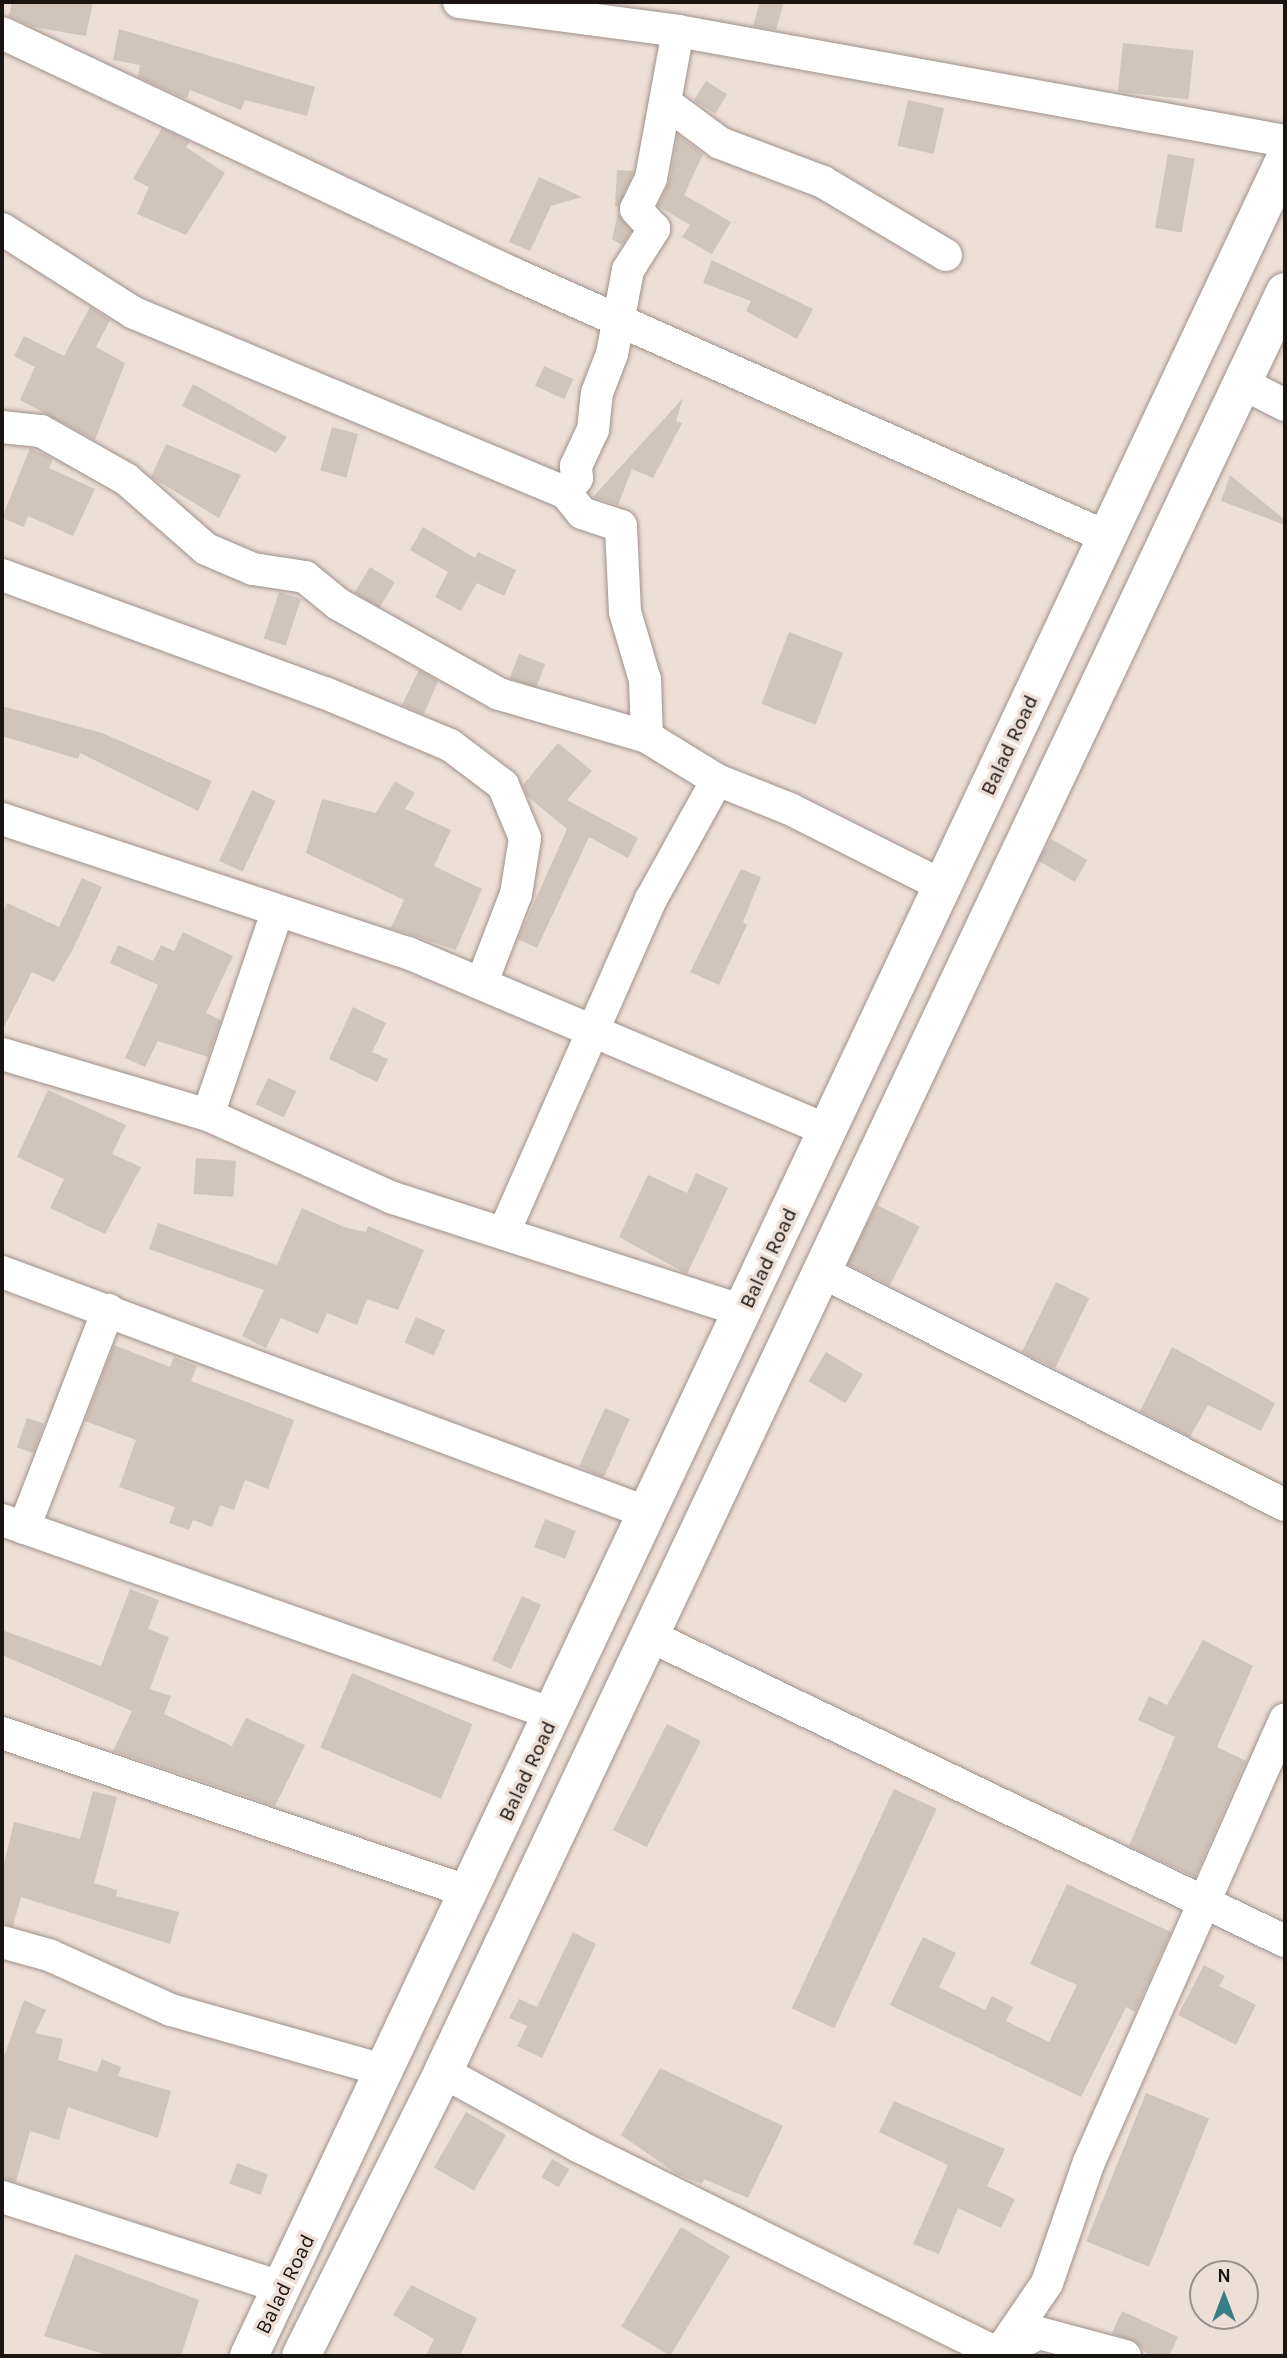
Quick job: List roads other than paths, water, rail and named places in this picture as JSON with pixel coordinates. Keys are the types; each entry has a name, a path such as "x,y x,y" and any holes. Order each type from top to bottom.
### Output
{"highway":[{"name":"Balad Road","path":"249,2356 284,2288 1285,159"},
{"path":"301,2356 443,2072 1285,292"}],"street":[{"path":"459,2 678,31 1285,141"},
{"path":"565,492 577,478 576,466 593,429 628,270 654,229 636,209 651,178 678,31"},
{"path":"2,33 616,317 1107,537"},
{"path":"666,103 720,143 823,182 946,255"},
{"path":"2,229 134,313 565,492 582,513 621,526 625,612 645,680 647,737"},
{"path":"1242,383 1285,405"},
{"path":"2,427 41,431 126,479 206,549 253,569 305,577 338,604 499,694 647,737 717,780 790,809 943,886"},
{"path":"2,575 325,693 450,745 503,785 525,838 516,894 482,982"},
{"path":"505,1230 597,1029 650,901 717,780"},
{"path":"2,819 482,982 828,1130"},
{"path":"208,1115 277,912"},
{"path":"2,1054 208,1115 393,1198 505,1230 743,1311"},
{"path":"2,1272 648,1513"},
{"path":"822,1272 1285,1505"},
{"path":"108,1310 13,1524 553,1714"},
{"path":"650,1636 1285,1941"},
{"path":"998,2355 1046,2283 1089,2162 1283,1730"},
{"path":"2,1733 470,1892"},
{"path":"2,1942 49,1955 171,2010 386,2071"},
{"path":"443,2072 590,2152 998,2355"},
{"path":"2,2197 284,2288"},
{"path":"998,2355 1039,2333 1125,2356"}]}
